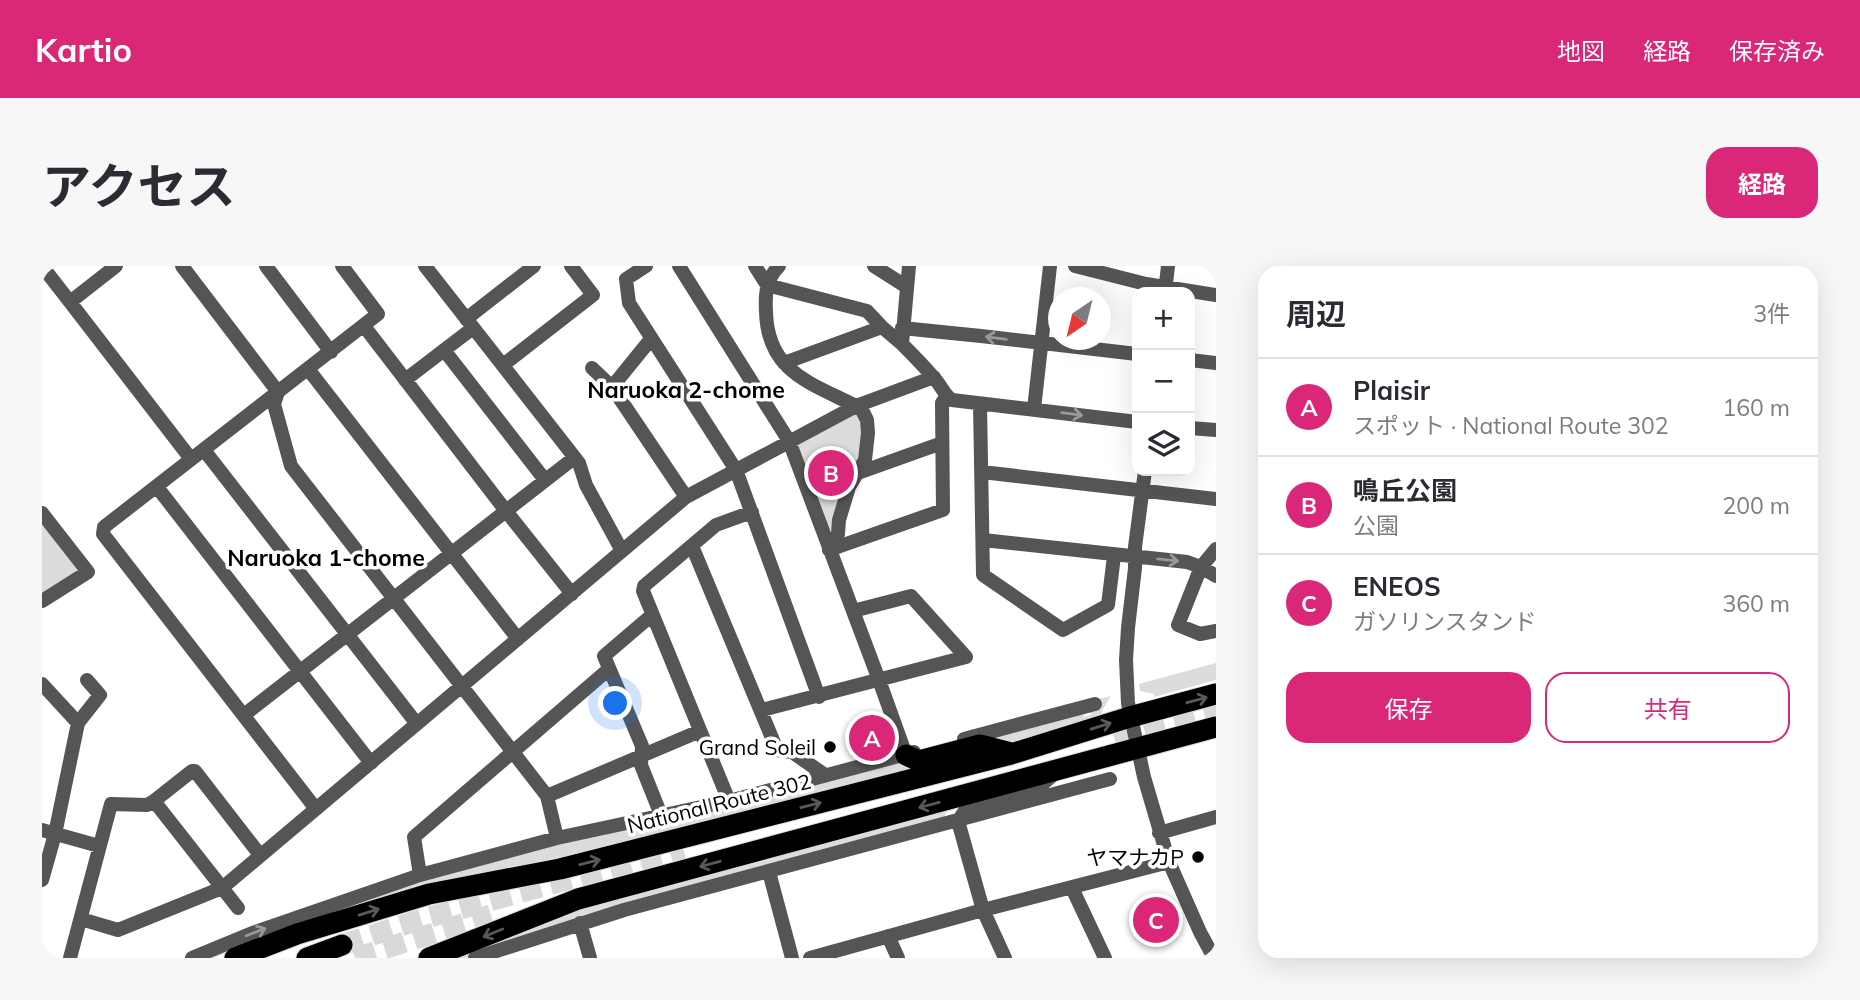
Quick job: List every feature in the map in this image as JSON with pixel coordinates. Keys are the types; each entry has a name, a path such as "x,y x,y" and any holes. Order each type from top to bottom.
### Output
{"highway":[{"name":"National Route 302","path":"235,958 297,934 429,894 560,869 1011,754 1130,717 1216,695"},
{"path":"1130,717 1158,721 1171,719 1216,727"},
{"path":"429,958 578,899 1216,727"},
{"path":"1045,744 1137,748"},
{"path":"905,755 919,761 980,745 1011,754"},
{"path":"267,958 339,939 307,958"}],"street":[{"path":"42,266 191,459"},
{"path":"70,302 116,266"},
{"path":"181,266 278,392"},
{"path":"266,266 331,352"},
{"path":"316,809 103,534 104,527 378,314 342,266"},
{"path":"405,380 444,350 469,323 534,266"},
{"path":"503,365 593,295 571,266"},
{"path":"646,266 626,279 629,303 736,470 819,697"},
{"path":"678,266 789,440 905,755"},
{"path":"755,266 767,285 867,311 934,377 946,397 952,400 1132,421"},
{"path":"779,266 772,273 767,285 766,317 774,349 797,376 856,405 867,420 865,460 849,488 839,520 838,534 830,550"},
{"path":"874,266 907,287"},
{"path":"902,344 909,266"},
{"path":"1034,410 1050,266"},
{"path":"1075,266 1154,287"},
{"path":"1165,287 1168,266"},
{"path":"430,268 469,323 579,463 586,485 622,551"},
{"path":"1195,293 1216,295"},
{"path":"364,326 572,594"},
{"path":"784,363 882,327"},
{"path":"902,328 1132,353"},
{"path":"612,387 651,339"},
{"path":"444,350 545,480"},
{"path":"1195,361 1216,363"},
{"path":"593,368 612,387 686,497"},
{"path":"308,369 518,639"},
{"path":"81,919 118,930 222,888 686,497 856,405 934,377"},
{"path":"278,392 274,404 291,466 547,796 557,838"},
{"path":"830,550 943,510 942,403 946,397"},
{"path":"980,404 984,575 1063,630 1108,605 1114,555"},
{"path":"1195,428 1216,430"},
{"path":"858,473 942,443"},
{"path":"204,450 417,724"},
{"path":"244,715 574,458"},
{"path":"982,472 1216,499"},
{"path":"1144,476 1126,660 1130,717 1169,862 1214,958"},
{"path":"157,487 370,763"},
{"path":"729,801 643,591 644,586 716,524 752,512"},
{"path":"42,513 88,572 42,601"},
{"path":"983,540 1187,562 1216,576"},
{"path":"692,546 777,750 792,751 825,775"},
{"path":"1216,549 1201,567 1178,625 1200,634 1216,631"},
{"path":"762,710 966,657 911,596 853,611"},
{"path":"652,615 604,656 642,746 641,765 661,815"},
{"path":"420,875 414,837 609,669"},
{"path":"42,880 49,832 78,723 100,695 87,680"},
{"path":"42,684 78,723"},
{"path":"42,706 56,698"},
{"path":"192,958 254,932 420,875 557,838 729,801 1096,704"},
{"path":"547,796 700,731"},
{"path":"958,821 967,808 1037,789 1060,770"},
{"path":"70,958 111,804 147,805 195,771 260,855"},
{"path":"475,958 580,923 1110,779"},
{"path":"154,801 238,908"},
{"path":"1160,833 1216,817"},
{"path":"958,821 983,910 1005,958"},
{"path":"49,832 99,846"},
{"path":"810,958 1169,862"},
{"path":"769,872 792,958"},
{"path":"1072,888 1105,958"},
{"path":"580,923 590,958"},
{"path":"888,936 898,958"}],"shaded area":[{"path":"860,411 863,459 836,528 828,530 797,445"},
{"path":"42,520 79,567 78,572 42,595"},
{"path":"1216,663 1216,680 1154,697 1154,694 1140,691 1139,684"},
{"path":"1111,696 1102,711 1103,718 1001,746 918,755 1083,713 1084,717 1091,715 1090,711 1098,699"},
{"path":"979,751 233,950 213,958 197,958 424,877 889,762 906,765"},
{"path":"1033,783 1033,788 948,811 941,821 466,958 451,958 560,915"}],"tunnel":[{"path":"1113,733 1216,705"},
{"path":"342,945 416,921 683,848"},
{"path":"355,958 491,915"}],"place":[{"name":"鳴丘公園","path":"831,473"},
{"name":"Plaisir","path":"872,738"},
{"name":"Grand Soleil","path":"830,747"},
{"name":"ヤマナカP","path":"1198,857"},
{"name":"ENEOS","path":"1156,920"}],"district":[{"name":"Naruoka 2-chome","path":"686,389"},
{"name":"Naruoka 1-chome","path":"326,557"}]}
